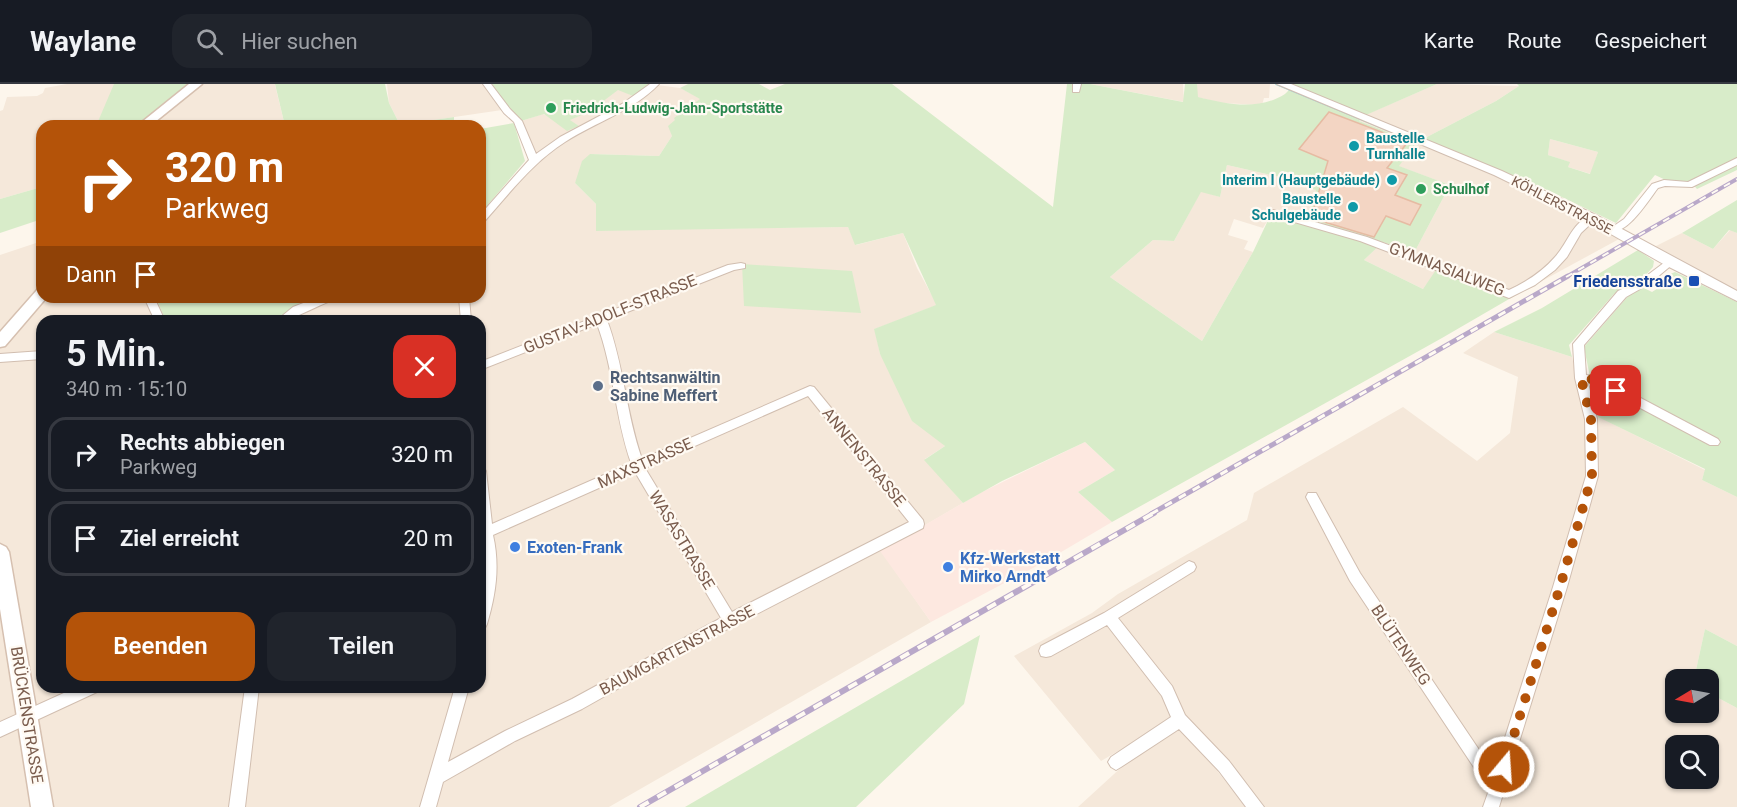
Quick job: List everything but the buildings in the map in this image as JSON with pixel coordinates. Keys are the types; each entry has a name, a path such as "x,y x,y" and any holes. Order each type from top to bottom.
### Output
{"main road":[{"path":"151,120 196,84"},
{"path":"0,342 36,300"},
{"name":"BRÜCKENSTRASSE","path":"0,552 42,807"}],"street":[{"path":"487,84 507,111 518,121 534,160"},
{"path":"486,214 534,160 569,135 625,106 655,84"},
{"name":"KÖHLERSTRASSE","path":"1282,84 1498,173 1592,218 1668,262 1737,297"},
{"path":"1613,230 1627,221 1655,186 1664,183 1689,185 1737,161"},
{"name":"GYMNASIALWEG","path":"1273,213 1316,223 1374,242 1509,294 1543,275 1565,252 1576,230 1592,218"},
{"path":"1491,807 1552,615 1592,476 1591,419 1581,378 1578,344 1622,294 1645,282 1668,262"},
{"name":"GUSTAV-ADOLF-STRASSE","path":"486,364 688,283 741,266"},
{"path":"290,315 314,303"},
{"name":"WASASTRASSE","path":"601,319 619,387 629,443 638,466 730,621"},
{"path":"0,358 36,355"},
{"path":"1581,378 1597,380 1714,442"},
{"name":"MAXSTRASSE","path":"486,533 810,390"},
{"name":"ANNENSTRASSE","path":"810,390 918,524"},
{"name":"BLÜTENWEG","path":"1312,497 1326,521 1338,550 1355,577 1497,789"},
{"name":"BAUMGARTENSTRASSE","path":"436,777 510,736 577,704 680,646 918,524"},
{"path":"486,542 491,555 489,594 486,604"},
{"path":"1046,651 1109,617 1189,567"},
{"path":"1109,617 1167,691 1180,720 1224,766 1256,807"},
{"path":"0,730 79,693"},
{"path":"237,807 251,693"},
{"path":"431,803 436,777 460,693"},
{"path":"1116,762 1180,720"}],"shaded area":[{"path":"67,84 116,84 99,120 36,120 36,189 0,199 0,111 3,110 7,97 37,96 43,93 45,88"},
{"path":"191,84 277,84 275,85 284,120 147,120"},
{"path":"387,84 483,84 502,110 434,120 398,120 389,103"},
{"path":"649,84 680,88 701,99 669,126 672,136 659,156 591,154 575,183 596,204 596,230 848,227 856,245 903,233 917,268 937,305 875,329 880,354 945,446 925,459 963,503 881,551 931,622 609,807 0,807 0,255 36,243 36,303 158,303 163,315 36,315 36,693 486,693 486,315 286,315 299,306 298,303 486,303 486,217 488,218 513,187 538,162 521,121 543,114 579,126 569,120 589,112 618,89 633,96"},
{"path":"1090,84 1183,84 1184,102"},
{"path":"1197,84 1270,84 1269,98 1264,98 1262,105 1221,103 1197,97"},
{"path":"1437,84 1519,86 1496,101 1425,138 1580,205 1574,212 1621,238 1516,295 1441,265 1423,289 1364,260 1383,242 1414,253 1450,185 1398,166 1415,143 1359,121 1365,115"},
{"path":"1550,139 1598,152 1591,174 1568,167 1569,162 1548,155"},
{"path":"1227,165 1280,177 1317,190 1307,225 1271,215 1263,228 1234,219 1228,235 1248,241 1244,249 1253,252 1202,341 1110,277 1153,240 1174,241 1201,191 1220,197"},
{"path":"1730,230 1737,233 1737,292 1652,248 1682,233 1713,249"},
{"path":"1494,332 1572,357 1583,409 1705,470 1702,480 1737,497 1737,646 1705,629 1696,669 1665,669 1665,723 1719,723 1719,698 1737,708 1737,807 1260,807 1180,715 1101,761 1014,656 1092,613 1118,594 1247,520 1254,493 1403,407 1477,461 1510,433 1518,377 1463,353"},
{"path":"1085,442 1115,470 1078,492 1112,522 1046,561 931,622 880,551 980,493"},
{"path":"1179,729 1210,762 1246,807 1078,807 1125,764"}],"green space":[{"path":"114,84 191,84 147,120 99,120"},
{"path":"275,84 385,84 389,103 398,120 284,120"},
{"name":"Friedrich-Ludwig-Jahn-Sportstätte","path":"492,84 649,84 633,96 618,90 589,112 570,120 579,126 567,131 544,114 521,121 509,109"},
{"path":"688,84 759,84 770,90 785,84 892,84 1053,207 1067,84 1090,84 1183,102 1185,84 1197,84 1198,97 1220,102 1253,104 1275,99 1285,94 1294,84 1437,84 1366,115 1359,121 1416,143 1399,166 1450,185 1414,253 1383,242 1364,260 1423,289 1440,264 1516,295 1112,522 1078,492 1115,470 1085,442 1002,481 963,503 924,460 945,446 912,421 880,354 874,329 936,305 903,233 855,245 848,227 596,231 596,204 575,183 582,161 590,154 659,156 672,136 668,126 675,120 674,118 700,99 680,88","holes":["1227,165 1280,177 1316,190 1307,225 1271,214 1253,252 1202,341 1110,277 1153,240 1174,241 1201,192 1220,197"]},
{"path":"1517,84 1737,84 1737,170 1697,189 1691,182 1670,182 1655,175 1616,223 1543,188 1428,142 1425,138 1496,101 1519,86","holes":["1550,139 1598,152 1590,174 1568,167 1570,162 1548,155"]},
{"path":"454,117 454,120 434,120"},
{"path":"514,123 525,161 486,207 486,128"},
{"path":"36,189 36,221 0,233 0,199"},
{"path":"1737,200 1737,233 1729,230 1713,249 1682,233"},
{"path":"1638,250 1654,261 1653,267 1643,278 1624,286 1613,295 1569,345 1572,357 1494,332 1542,308"},
{"path":"742,264 852,271 861,313 744,306"},
{"path":"1675,272 1737,302 1737,497 1702,480 1705,469 1598,417 1584,347 1630,294 1644,288 1652,292 1663,285 1656,280"},
{"path":"158,303 299,303 300,306 286,315 163,315"},
{"path":"1705,629 1737,646 1737,708 1719,698 1719,669 1696,669"},
{"path":"980,635 964,704 856,807 685,807"}],"waterway":[{"path":"1276,84 1404,137"}],"railway":[{"path":"1566,277 1737,179"},
{"path":"1151,514 1568,276"},
{"path":"640,807 1154,513"}],"place":[{"name":"Friedrich-Ludwig-Jahn-Sportstätte","path":"551,108"},
{"name":"Baustelle Turnhalle","path":"1354,146"},
{"name":"Interim I (Hauptgebäude)","path":"1392,180"},
{"name":"Schulhof","path":"1421,189"},
{"name":"Baustelle Schulgebäude","path":"1353,207"},
{"name":"Friedensstraße","path":"1694,281"},
{"name":"Rechtsanwältin Sabine Meffert","path":"598,386"},
{"name":"Exoten-Frank","path":"515,547"},
{"name":"Kfz-Werkstatt Mirko Arndt","path":"948,567"}],"route":[{"path":"1504,767 1592,476 1591,419 1581,378 1597,380 1616,391"}]}
